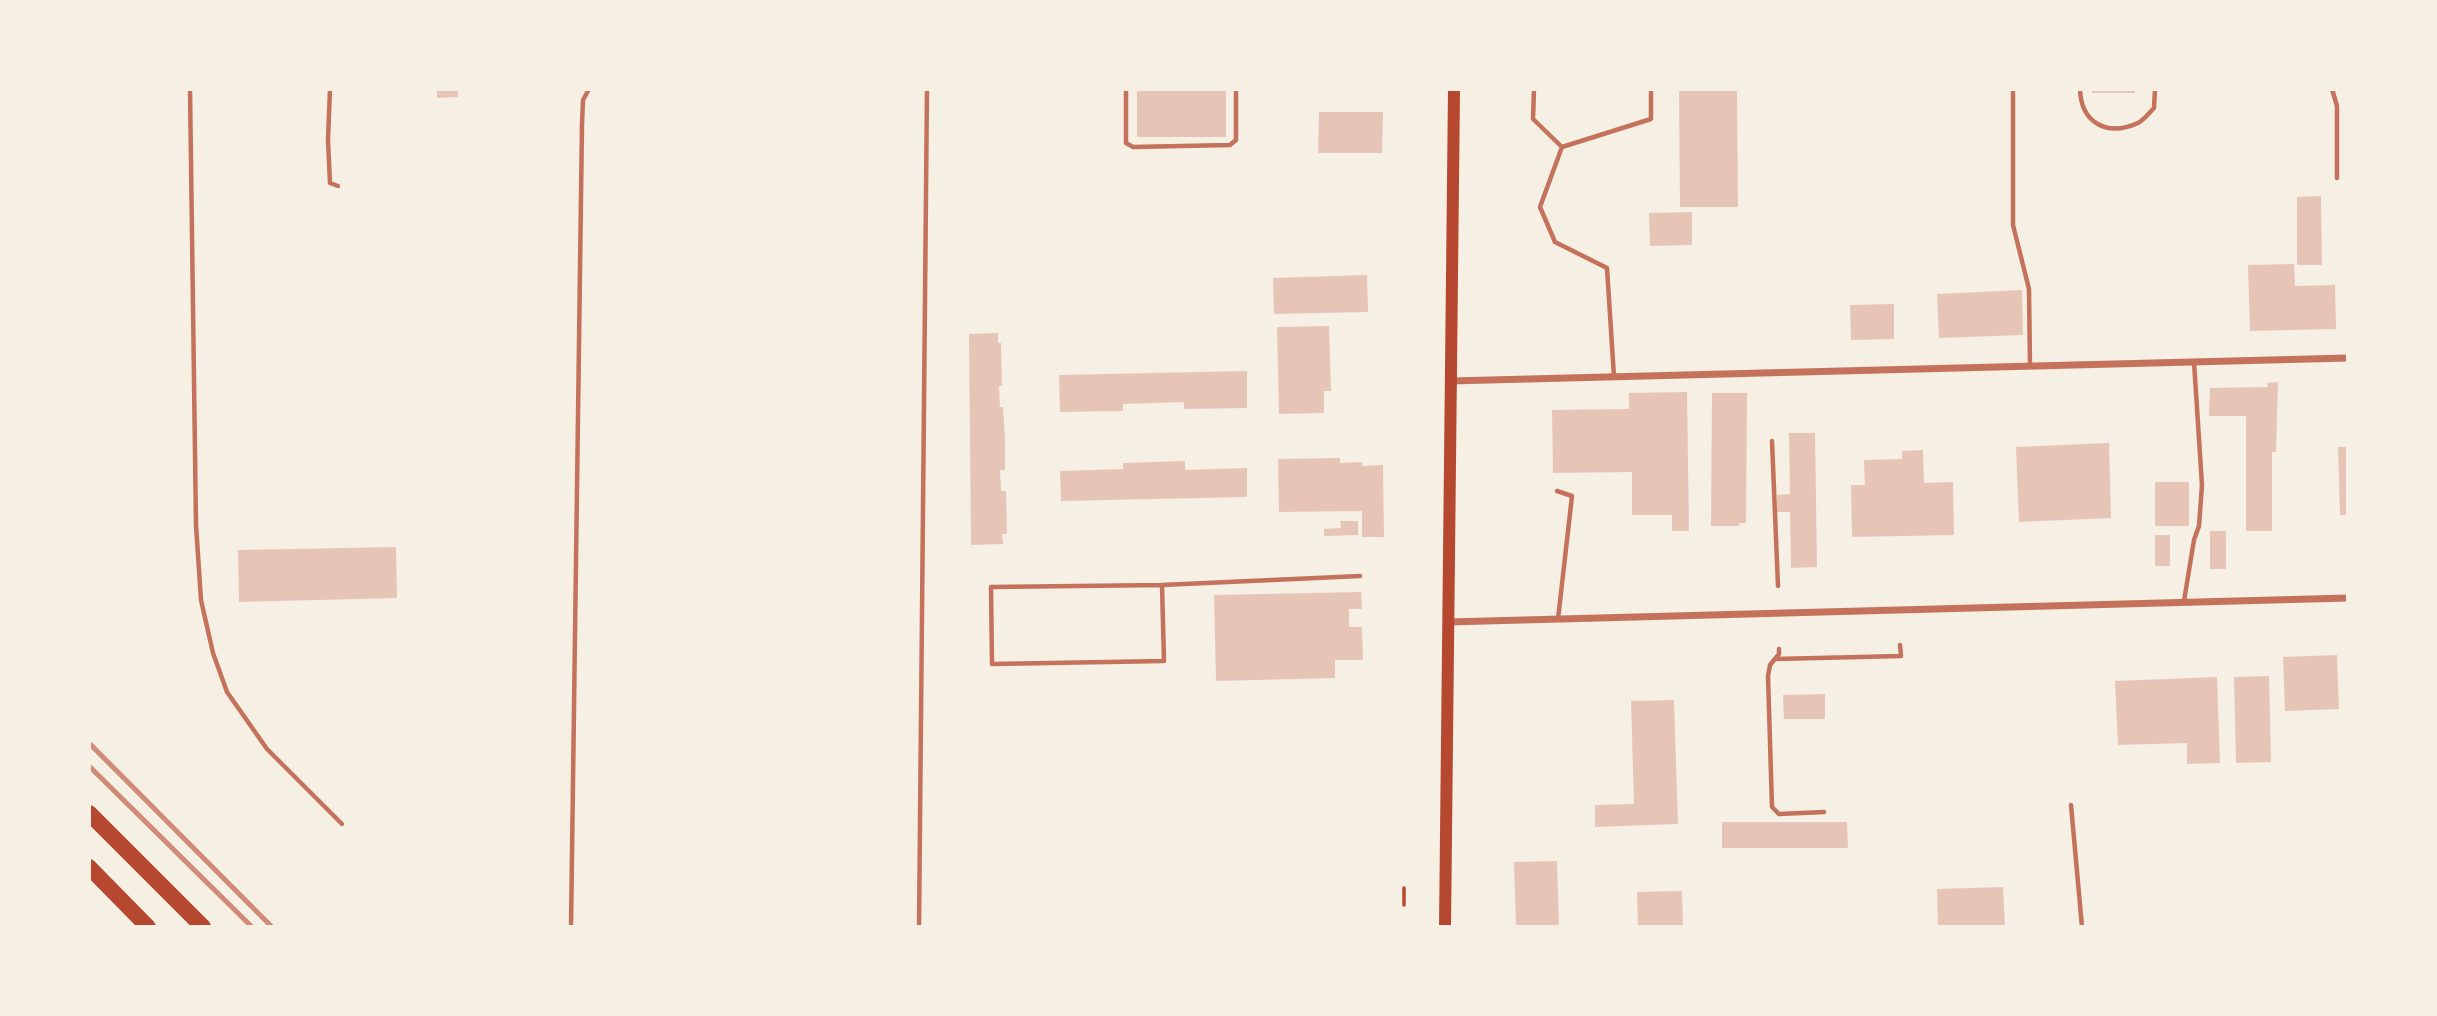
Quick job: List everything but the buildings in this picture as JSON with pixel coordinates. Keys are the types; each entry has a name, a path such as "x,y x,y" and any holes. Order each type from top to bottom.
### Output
{"highway":[{"path":"89,813 203,927"},
{"path":"89,867 148,927"}],"main road":[{"path":"1445,927 1454,89"}],"street":[{"path":"1450,381 2348,358"},
{"path":"1447,622 2348,598"}],"lane":[{"path":"190,89 196,525 201,600 213,653 227,692 267,750 342,824"},
{"path":"330,89 330,184 338,186"},
{"path":"571,927 582,124 583,100 589,89"},
{"path":"919,927 927,89"},
{"path":"1126,89 1126,143 1133,147 1230,145 1236,140 1236,89"},
{"path":"1534,89 1533,119 1562,147"},
{"path":"1562,147 1651,119 1651,89"},
{"path":"2013,89 2013,225 2029,289 2030,366"},
{"path":"2080,89 2080,105 2087,115 2095,124 2110,127 2141,122 2154,108 2155,89"},
{"path":"2332,89 2337,106 2337,178"},
{"path":"1562,147 1539,207 1555,242 1606,268 1614,377"},
{"path":"2184,602 2194,540 2199,526 2202,485 2194,362"},
{"path":"1772,441 1778,586"},
{"path":"1557,491 1572,496 1558,619"},
{"path":"1162,585 1164,661 992,664 991,587 1162,585 1360,576"},
{"path":"1775,659 1901,656 1900,645"},
{"path":"1779,649 1779,654 1770,665 1768,676 1772,807 1779,814 1824,812"},
{"path":"2071,805 2082,927"}],"path":[{"path":"1404,888 1404,905"}],"railway":[{"path":"89,743 272,927"},
{"path":"89,766 252,927"}]}
